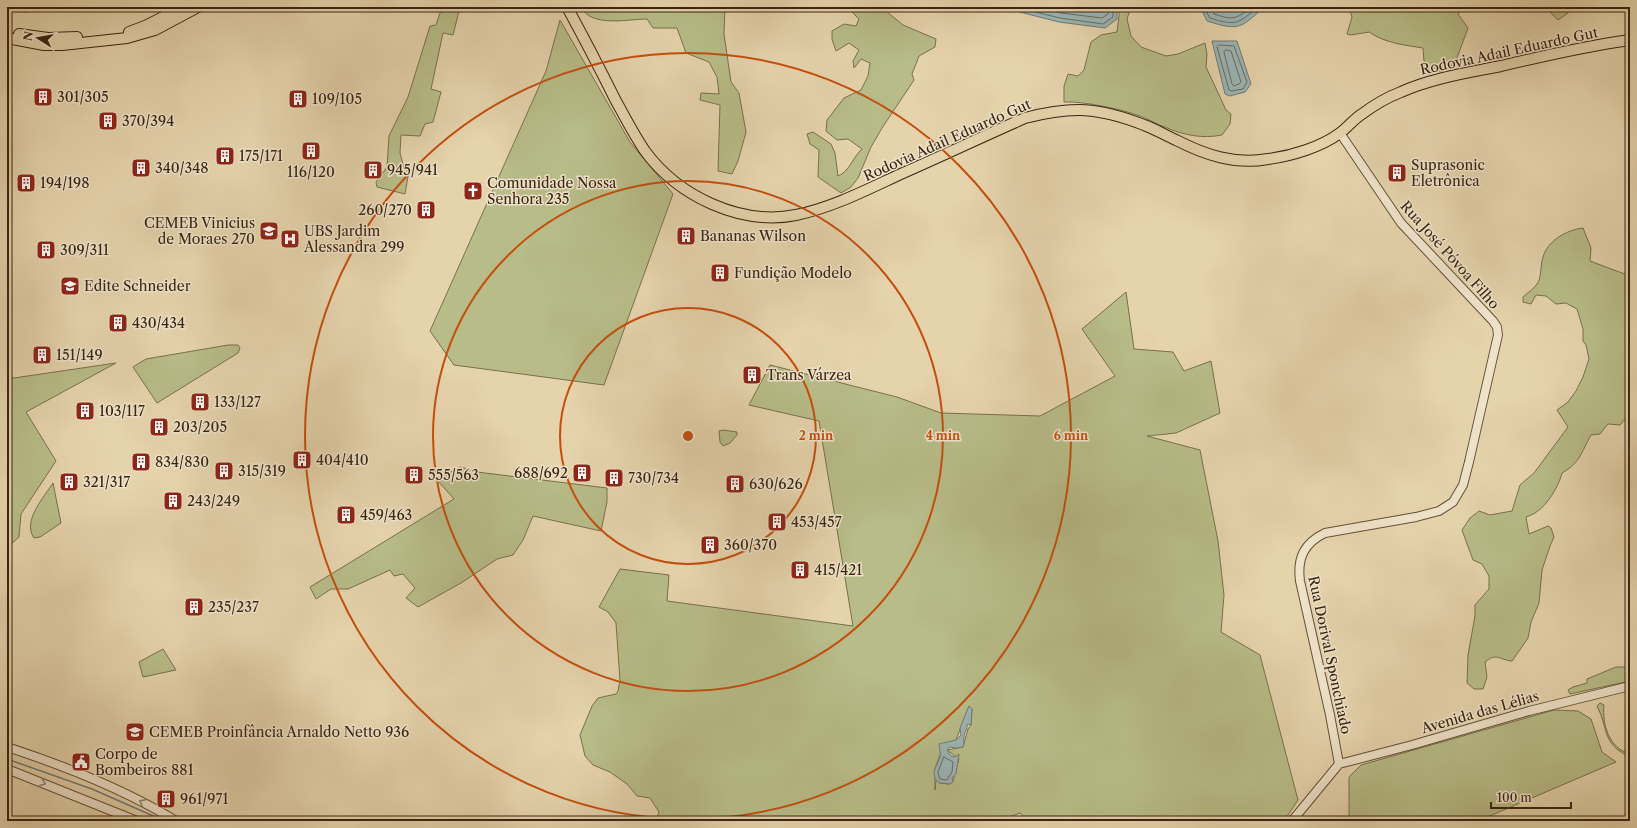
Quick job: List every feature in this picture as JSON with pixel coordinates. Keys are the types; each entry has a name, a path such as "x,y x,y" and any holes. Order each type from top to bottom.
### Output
{"main road":[{"path":"7,31 32,37 48,38 130,32 183,7"},
{"path":"7,38 44,45 62,45 127,38 155,30 198,7"},
{"name":"Rodovia Adail Eduardo Gut","path":"567,7 627,120 652,160 670,177 692,194 709,203 745,214 781,216 795,215 827,206 865,191 1025,118 1048,112 1068,110 1099,111 1145,125 1197,151 1217,157 1237,161 1269,159 1294,154 1320,144 1340,133 1361,114 1377,104 1421,84 1506,64 1597,45 1630,40"}],"street":[{"name":"Rua José Póvoa Filho","path":"1340,133 1393,213 1418,243 1493,321 1497,327 1498,335"},
{"name":"Rua Dorival Sponchiado","path":"1339,764 1298,570 1302,555 1316,537 1325,532 1416,517 1439,511 1446,508 1453,502 1463,485 1498,335"},
{"name":"Avenida das Lélias","path":"1339,764 1412,745 1529,711 1630,686"},
{"path":"7,747 96,780 150,806 176,821"},
{"path":"1292,821 1339,764"},
{"path":"7,769 137,821"}],"green space":[{"path":"7,7 27,7 27,12 7,11"},
{"path":"442,7 460,7 453,35 443,33 431,89 441,92 433,122 425,124 420,136 401,135 400,153 404,168 409,171 405,194 377,187 376,182 387,167 389,136 408,97 430,26 436,25"},
{"path":"581,7 725,7 724,34 731,82 739,93 746,132 738,161 732,174 718,171 720,105 700,100 701,93 719,94 717,77 709,62 686,53 677,28 653,28 647,19 621,21 602,20 593,18 586,14"},
{"path":"842,7 868,7 870,9 881,7 903,25 936,39 935,47 919,56 912,74 914,80 871,147 858,178 851,187 841,193 818,177 819,150 810,144 807,134 813,132 831,144 835,153 838,176 848,168 862,149 848,139 837,140 826,131 827,120 844,98 861,90 868,76 870,63 861,59 854,68 853,61 859,50 849,43 836,51 832,39 832,31 844,24 856,26 859,19 849,9 842,10"},
{"path":"1120,7 1131,7 1127,19 1131,36 1141,47 1166,56 1178,54 1205,43 1207,54 1206,67 1226,110 1231,114 1230,124 1222,135 1207,137 1185,134 1127,112 1093,105 1064,102 1064,86 1068,74 1078,76 1084,70 1091,42 1101,35 1117,32"},
{"path":"1349,7 1463,7 1458,14 1468,28 1455,63 1444,71 1429,71 1424,61 1423,48 1388,41 1369,32 1351,35 1347,34 1352,17"},
{"path":"1545,7 1568,7 1568,13 1558,20"},
{"path":"560,20 630,142 673,194 604,385 454,365 430,331 546,71"},
{"path":"1583,228 1591,248 1590,261 1630,276 1630,409 1626,418 1620,425 1608,424 1600,434 1591,435 1573,465 1562,473 1555,490 1548,501 1539,510 1526,517 1529,534 1548,526 1551,528 1554,537 1542,570 1539,603 1531,622 1528,638 1512,661 1498,657 1492,657 1489,659 1485,662 1487,677 1483,689 1474,689 1467,683 1468,655 1475,616 1475,605 1489,589 1489,576 1482,564 1473,560 1462,530 1470,518 1479,511 1490,515 1512,511 1520,485 1534,473 1568,427 1557,410 1568,402 1576,391 1583,377 1589,359 1586,345 1583,341 1583,329 1577,309 1566,303 1556,304 1546,296 1536,295 1531,304 1523,302 1523,297 1534,288 1539,281 1543,257 1549,246 1559,237 1571,231"},
{"path":"1126,292 1134,349 1173,352 1184,371 1211,361 1220,413 1176,433 1147,436 1200,450 1218,541 1224,595 1221,632 1260,655 1298,800 1284,821 1029,821 1020,813 999,821 656,821 659,812 650,798 637,796 627,784 610,772 593,765 585,756 580,735 592,706 598,698 616,694 620,681 616,623 608,612 599,607 620,569 669,575 667,601 853,626 819,421 749,405 770,365 897,397 941,413 1040,416 1115,376 1082,329","holes":["969,706 972,709 971,725 968,729 963,747 947,750 959,759 953,781 950,784 939,783 936,780 935,790 935,768 940,755 956,740"]},
{"path":"228,345 238,345 240,348 238,353 157,403 133,367 146,359"},
{"path":"116,363 26,412 56,461 21,514 19,537 7,548 7,379"},
{"path":"723,430 737,432 737,435 730,443 723,446 720,442 719,431"},
{"path":"461,467 477,472 607,488 607,502 601,531 533,516 523,540 513,555 497,559 461,583 418,607 406,598 415,588 403,574 394,576 390,570 348,589 331,589 316,599 310,587 454,499 436,479"},
{"path":"53,483 61,523 40,537 34,538 31,531 32,517"},
{"path":"163,649 176,670 143,677 139,662"},
{"path":"1616,667 1630,667 1630,681 1570,694 1568,690 1573,687 1587,683 1587,679"},
{"path":"1600,703 1604,705 1604,720 1608,735 1617,747 1630,754 1630,757 1617,749 1607,735 1597,706"},
{"path":"1554,710 1578,711 1591,719 1602,752 1616,762 1478,821 1349,821 1349,777 1361,765"}],"water":[{"path":"1004,7 1117,7 1117,19 1105,28 1059,22"},
{"path":"1205,7 1264,7 1244,24 1233,27 1207,21 1203,13"},
{"path":"1212,41 1237,41 1251,84 1245,92 1230,96 1225,94"},
{"path":"969,706 972,709 971,725 967,724 963,747 950,747 947,750 951,756 955,757 959,754 956,774 952,778 953,782 950,784 939,783 936,780 934,773 940,757 939,744 956,740 961,735 960,728"}],"waterway":[{"path":"7,759 92,789 162,821"}],"place":[{"name":"301/305","path":"43,97"},
{"name":"109/105","path":"298,99"},
{"name":"370/394","path":"108,121"},
{"name":"116/120","path":"311,151"},
{"name":"175/171","path":"225,156"},
{"name":"340/348","path":"141,168"},
{"name":"945/941","path":"373,170"},
{"name":"Suprasonic Eletrônica","path":"1397,173"},
{"name":"194/198","path":"26,183"},
{"name":"Comunidade Nossa Senhora 235","path":"473,191"},
{"name":"260/270","path":"426,210"},
{"name":"CEMEB Vinicius de Moraes 270","path":"269,231"},
{"name":"Bananas Wilson","path":"686,236"},
{"name":"UBS Jardim Alessandra 299","path":"290,239"},
{"name":"309/311","path":"46,250"},
{"name":"Fundição Modelo","path":"720,273"},
{"name":"Edite Schneider","path":"70,286"},
{"name":"430/434","path":"118,323"},
{"name":"151/149","path":"42,355"},
{"name":"Trans Várzea","path":"752,375"},
{"name":"133/127","path":"200,402"},
{"name":"103/117","path":"85,411"},
{"name":"203/205","path":"159,427"},
{"name":"404/410","path":"302,460"},
{"name":"834/830","path":"141,462"},
{"name":"315/319","path":"224,471"},
{"name":"688/692","path":"582,473"},
{"name":"555/563","path":"414,475"},
{"name":"730/734","path":"614,478"},
{"name":"321/317","path":"69,482"},
{"name":"630/626","path":"735,484"},
{"name":"243/249","path":"173,501"},
{"name":"459/463","path":"346,515"},
{"name":"453/457","path":"777,522"},
{"name":"360/370","path":"710,545"},
{"name":"415/421","path":"800,570"},
{"name":"235/237","path":"194,607"},
{"name":"CEMEB Proinfância Arnaldo Netto 936","path":"135,732"},
{"name":"Corpo de Bombeiros 881","path":"81,762"},
{"name":"961/971","path":"166,799"}]}
